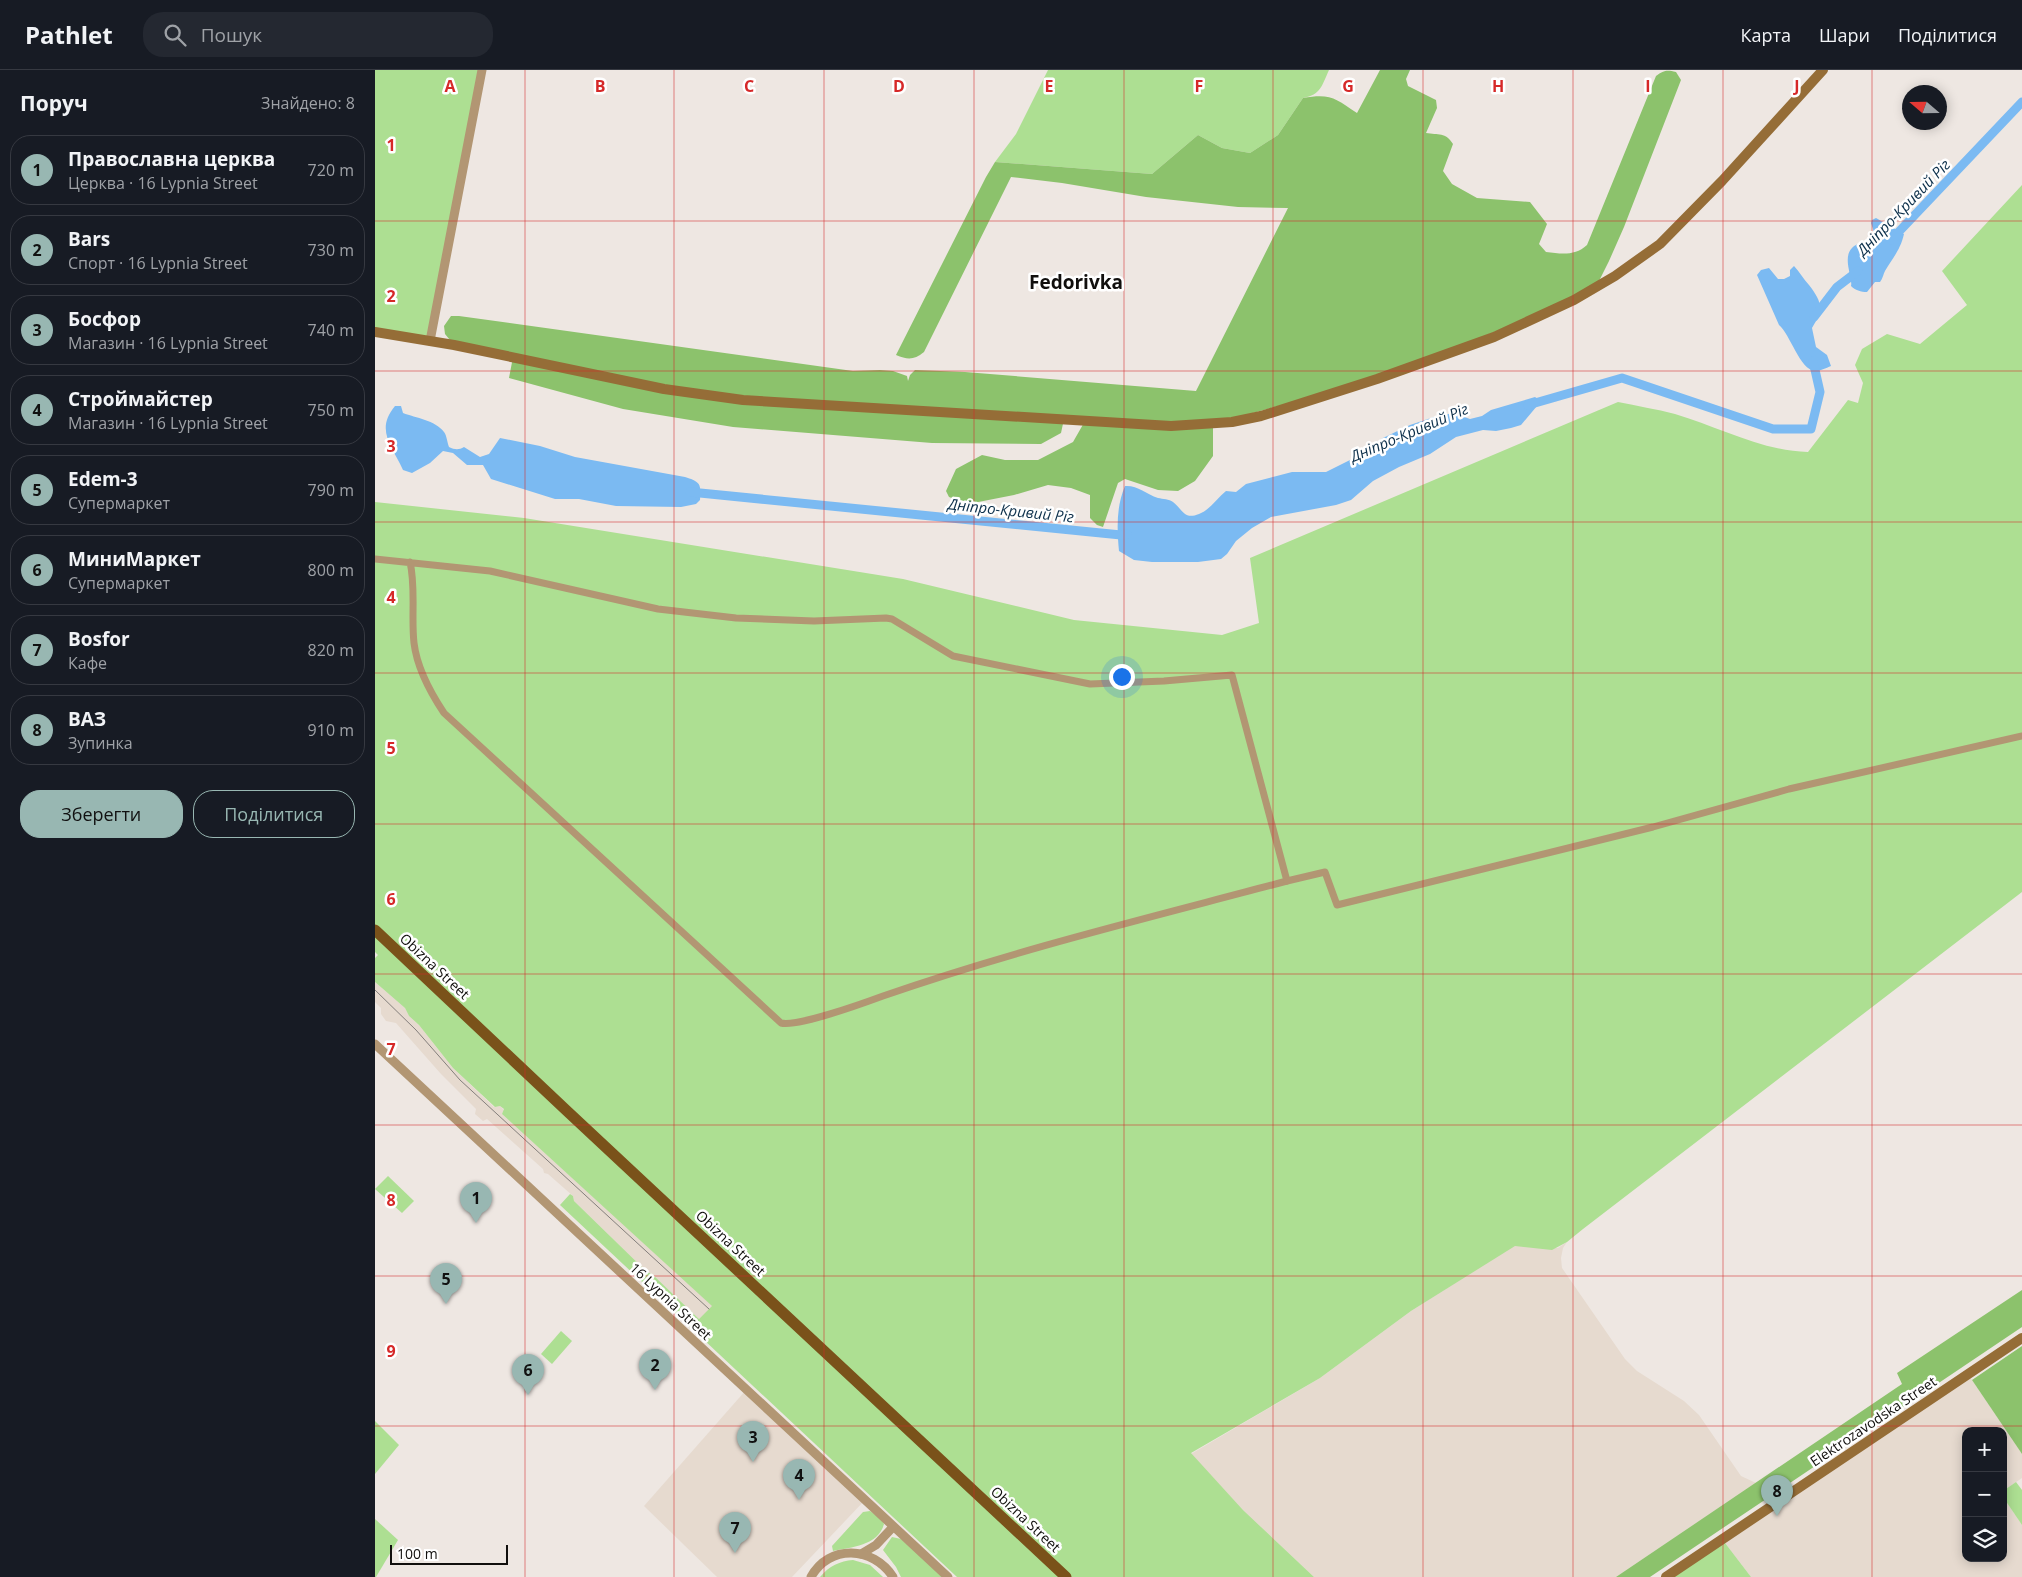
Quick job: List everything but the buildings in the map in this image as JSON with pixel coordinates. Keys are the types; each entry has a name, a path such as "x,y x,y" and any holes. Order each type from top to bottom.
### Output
{"main road":[{"path":"375,332 430,341 664,389 743,400 1171,426 1232,422 1261,416 1377,379 1493,337 1595,289 1636,262 1666,238 1722,182 1823,70"},
{"name":"Obizna Street","path":"375,930 1066,1577"},
{"name":"Elektrozavodska Street","path":"1665,1577 2022,1338"}],"street":[{"path":"430,341 482,70"},
{"path":"375,558 490,571 657,609 736,618 814,621 886,618 953,656 1090,684 1232,676 1287,880"},
{"path":"410,562 413,573 414,643 429,689 444,713 781,1023 793,1023 855,1006 926,981 1018,953 1287,880 1325,872 1337,905 1653,827 1789,789 2022,736"},
{"name":"16 Lypnia Street","path":"375,1044 948,1577"},
{"path":"861,1554 872,1549 893,1527"},
{"path":"881,1541 878,1552 881,1563"},
{"path":"811,1577 821,1564 833,1556 847,1553 861,1554 881,1563 893,1577"}],"shaded area":[{"path":"375,982 405,1008 409,1016 419,1025 453,1068 494,1107 500,1106 504,1110 502,1114 713,1306 699,1319 652,1274 647,1272 574,1201 573,1196 548,1174 544,1173 543,1169 487,1119 483,1121 475,1114 476,1109 441,1074 396,1023 386,1021 381,1014 381,1008 375,1002"},
{"path":"1567,1242 1563,1248 1561,1258 1562,1268 1625,1359 1637,1371 1684,1401 1699,1415 1741,1476 1756,1483 1616,1577 1314,1577 1243,1510 1191,1454 1320,1378 1411,1311 1515,1245 1558,1248"},
{"path":"1968,1374 2004,1427 1962,1427 1962,1562 2007,1562 2007,1503 2022,1525 2022,1577 1751,1577 1722,1539"},
{"path":"746,1390 865,1500 792,1577 717,1577 644,1506"},
{"path":"2007,1432 2022,1454 2022,1478 2007,1488"}],"green space":[{"path":"375,70 482,70 430,341 375,332"},
{"path":"1048,70 1329,70 1317,92 1303,98 1278,135 1250,153 1222,148 1198,135 1152,174 995,162 1016,134"},
{"path":"1380,70 1410,70 1406,79 1408,86 1436,100 1437,108 1426,133 1445,136 1453,144 1443,171 1452,184 1477,198 1530,202 1547,224 1539,244 1546,252 1563,254 1573,253 1587,245 1656,76 1663,72 1673,71 1676,72 1681,80 1624,227 1595,289 1574,300 1377,379 1213,424 1213,456 1195,481 1178,491 1158,490 1125,479 1118,483 1103,527 1097,525 1090,518 1090,495 1071,488 1048,485 1014,495 968,504 949,497 946,491 956,469 982,455 1005,460 1038,460 1073,442 1085,421 1064,419 1061,433 1041,444 932,443 733,427 623,409 509,378 513,357 454,345 445,334 444,326 451,316 459,316 853,371 893,371 907,376 908,381 910,375 915,370 965,372 1196,391 1288,208 1238,207 1146,197 1062,183 1011,177 924,352 917,357 911,358 896,355 995,162 1152,174 1198,135 1222,148 1250,153 1278,135 1303,98 1320,96 1332,98 1357,113"},
{"path":"2022,185 2022,892 1567,1242 1552,1250 1515,1246 1411,1311 1320,1378 1191,1453 1243,1510 1314,1577 957,1577 560,1205 570,1194 573,1196 574,1201 647,1272 652,1274 699,1319 712,1306 502,1114 504,1109 500,1106 495,1107 453,1068 419,1025 409,1016 405,1008 375,982 375,958 378,955 375,952 375,502 524,518 903,579 1074,620 1222,635 1259,623 1250,558 1618,402 1675,414 1757,443 1791,451 1808,452 1848,400 1858,403 1863,383 1855,365 1862,349 1887,334 1920,344 1967,305 1942,271"},
{"path":"388,1176 414,1201 402,1213 375,1189"},
{"path":"2022,1290 2022,1327 1650,1577 1616,1577 1902,1384 1897,1373"},
{"path":"561,1331 572,1341 552,1364 541,1354"},
{"path":"2022,1346 2022,1454 2007,1432 2007,1427 2004,1427 1972,1380"},
{"path":"375,1421 399,1445 375,1474"},
{"path":"2016,1482 2022,1490 2022,1525 2007,1503 2007,1488"},
{"path":"870,1511 881,1519 884,1524 876,1537 863,1544 833,1551 832,1546 863,1512"},
{"path":"375,1519 398,1540 376,1577 375,1577"},
{"path":"892,1537 901,1539 944,1577 901,1577 883,1550"},
{"path":"1722,1539 1751,1577 1666,1577"},
{"path":"853,1560 870,1565 883,1577 820,1577 835,1565"}],"water":[{"path":"1876,218 1904,234 1880,282 1875,282 1867,292 1863,292 1851,286 1848,257 1852,248 1866,240 1874,232 1871,223"},
{"path":"1794,266 1817,296 1820,306 1820,311 1812,328 1816,347 1827,355 1831,366 1815,371 1805,365 1779,325 1757,275 1761,270 1769,268 1778,279 1784,279 1790,276 1790,270"},
{"path":"1535,397 1538,399 1537,406 1521,425 1496,431 1483,430 1456,437 1430,454 1399,467 1373,481 1351,500 1336,505 1271,517 1252,528 1236,541 1221,559 1198,562 1152,562 1134,560 1119,551 1119,510 1125,486 1138,488 1158,498 1170,500 1187,515 1194,516 1207,510 1226,491 1236,492 1246,484 1292,472 1326,472 1350,460 1383,438 1410,425 1453,413 1470,419 1482,416 1491,410"},
{"path":"395,406 401,406 403,413 436,425 445,434 449,447 453,449 464,447 480,457 489,454 500,438 540,446 575,457 694,480 700,487 700,500 696,504 681,507 616,506 579,499 555,499 491,479 483,465 467,465 453,453 443,451 430,463 412,473 403,470 387,438 386,423"}],"waterway":[{"name":"Дніпро-Кривий Ріг","path":"1891,240 2022,102"},
{"name":"Дніпро-Кривий Ріг","path":"1814,317 1837,287 1858,271"},
{"name":"Дніпро-Кривий Ріг","path":"1528,405 1622,378 1773,429 1811,429 1820,392 1813,361"},
{"name":"Дніпро-Кривий Ріг","path":"690,492 1121,535 1127,534"}],"tram line":[{"path":"375,990 416,1030 460,1080 709,1309"}],"place":[{"name":"Православна церква","path":"476,1223"},
{"name":"Edem-3","path":"446,1304"},
{"name":"Bars","path":"655,1390"},
{"name":"МиниМаркет","path":"528,1395"},
{"name":"Босфор","path":"753,1462"},
{"name":"Строймайстер","path":"799,1500"},
{"name":"ВАЗ","path":"1777,1516"},
{"name":"Bosfor","path":"735,1553"}],"district":[{"name":"Fedorivka","path":"1076,282"}]}
